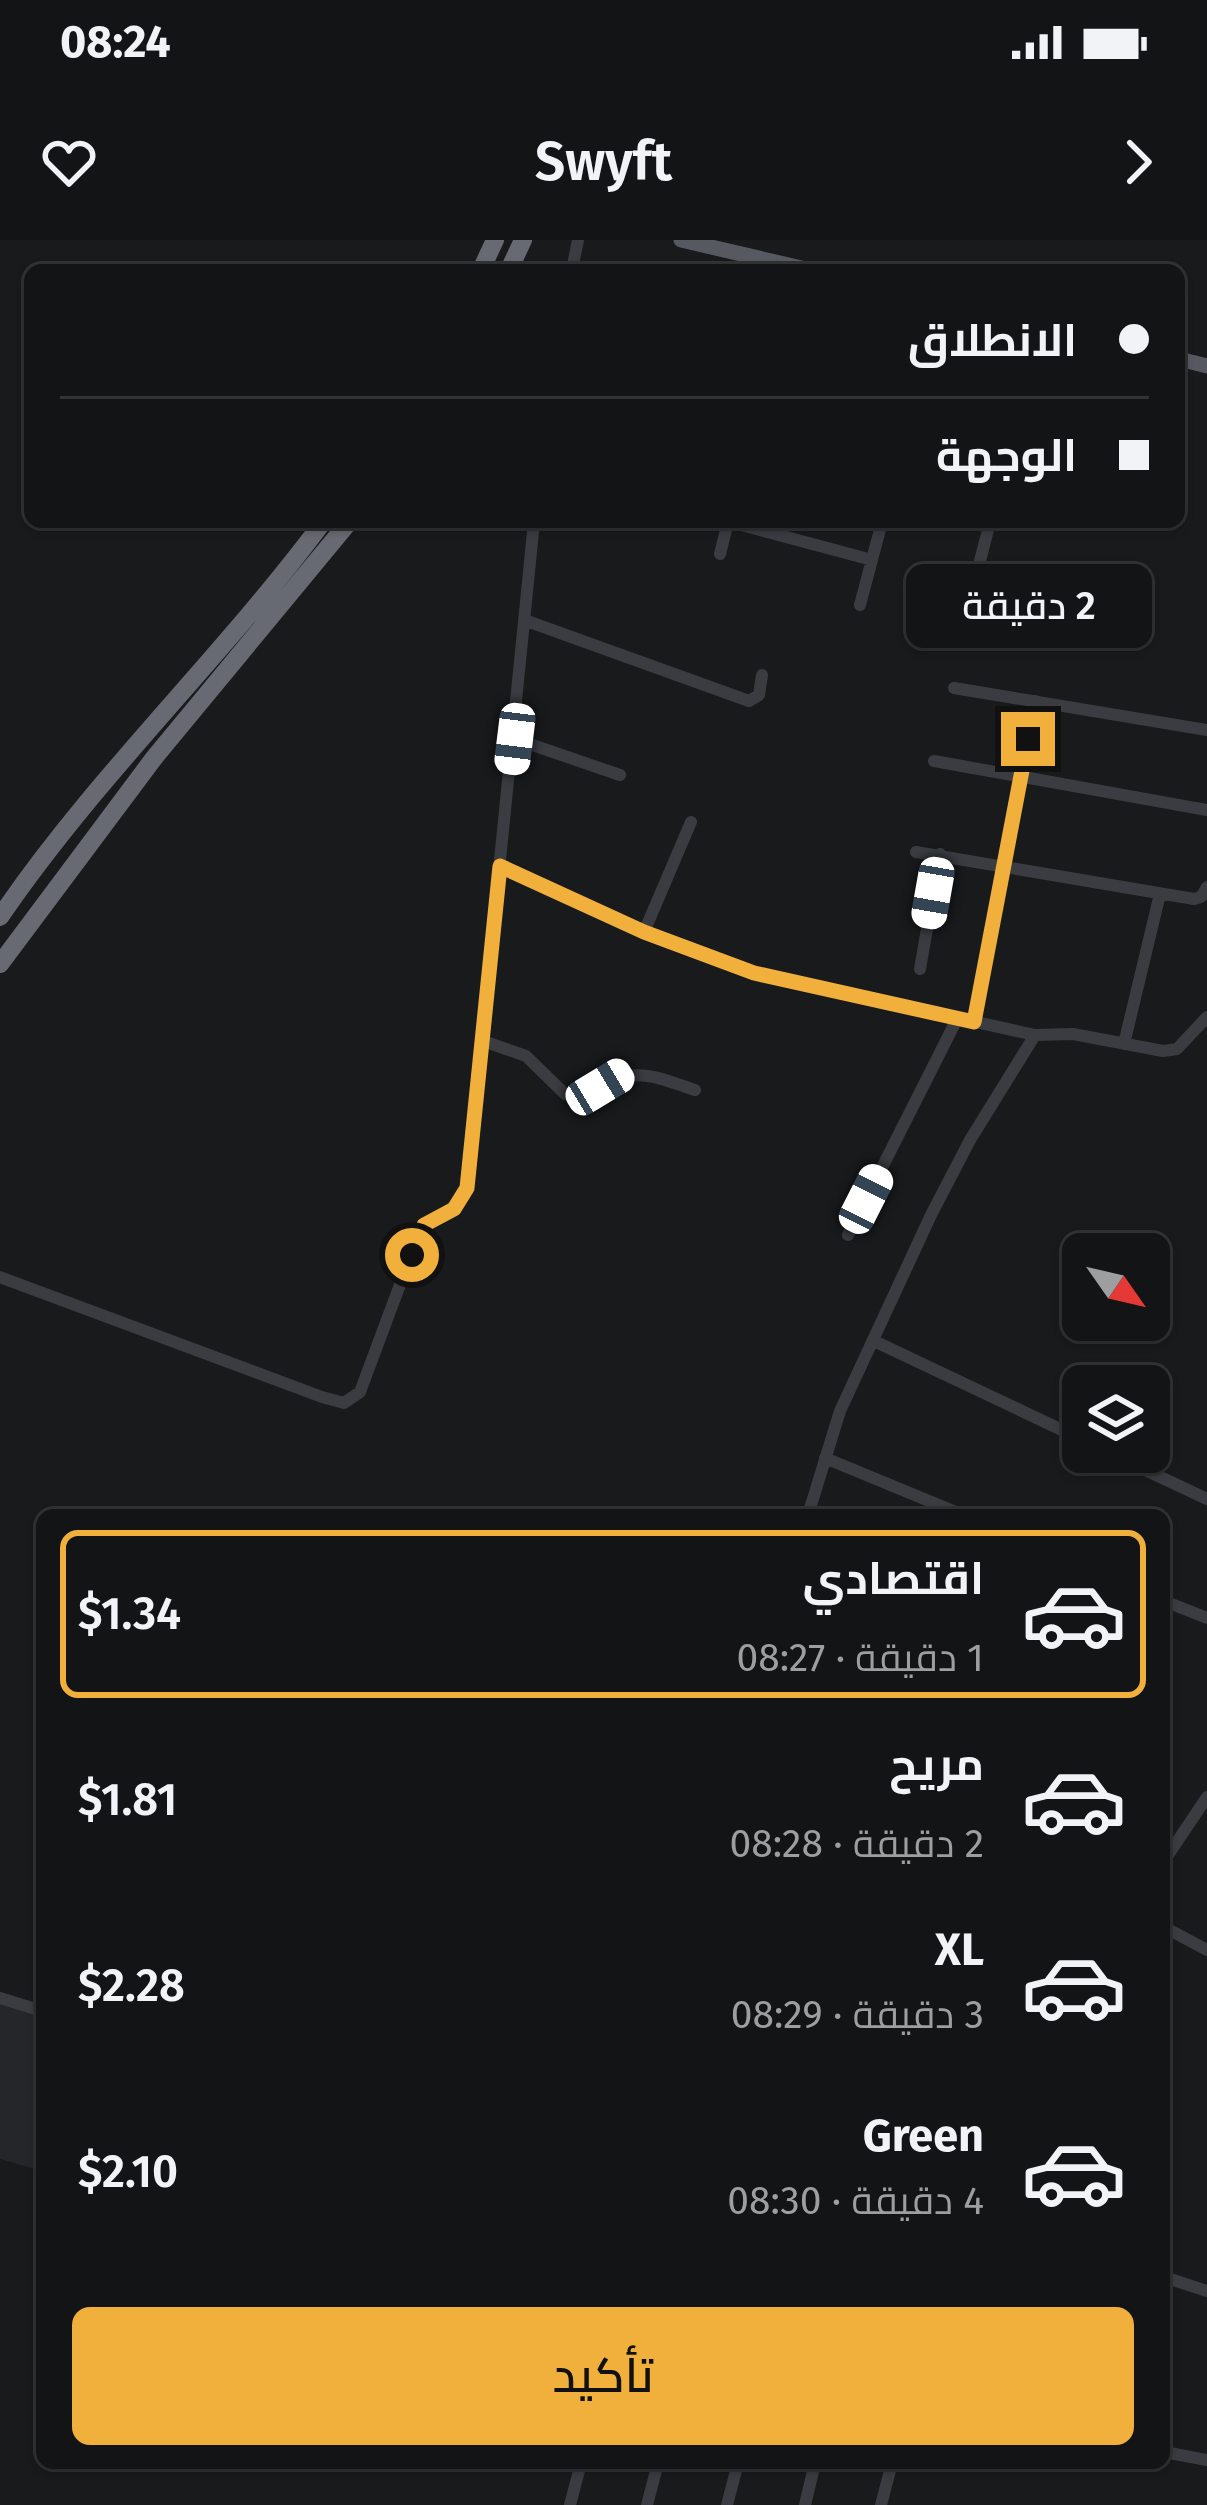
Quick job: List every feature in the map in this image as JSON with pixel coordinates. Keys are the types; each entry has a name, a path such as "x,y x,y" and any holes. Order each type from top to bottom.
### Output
{"highway":[{"path":"0,917 139,739 237,630 318,528"},
{"path":"0,964 154,758 345,528"}],"main road":[{"path":"680,240 778,264"}],"street":[{"path":"0,1277 322,1396 344,1403 354,1400 420,1231 463,1200 535,528"},
{"path":"720,554 727,528"},
{"path":"752,528 872,560"},
{"path":"860,604 880,528"},
{"path":"970,596 988,528"},
{"path":"913,580 1026,610"},
{"path":"527,621 749,701 759,695 762,675"},
{"path":"954,688 1207,730"},
{"path":"974,1022 1034,700"},
{"path":"515,739 620,776"},
{"path":"934,761 1207,810"},
{"path":"644,932 691,822"},
{"path":"916,852 1193,899 1201,897 1207,887"},
{"path":"920,969 940,854"},
{"path":"500,866 644,932 754,973 958,1019 1035,1035 1058,1032 1163,1051 1177,1049 1207,1018"},
{"path":"1124,1044 1160,894"},
{"path":"848,1235 958,1019"},
{"path":"810,1509 839,1411 970,1140 1035,1035"},
{"path":"483,1041 526,1056 565,1094 585,1098 623,1074 646,1073 695,1090"},
{"path":"874,1341 1062,1430"},
{"path":"825,1458 948,1509"},
{"path":"1152,1473 1207,1499"},
{"path":"1170,1603 1207,1618"},
{"path":"1170,1852 1207,1797"},
{"path":"1170,1930 1207,1950"},
{"path":"0,1998 36,2009"},
{"path":"1170,2279 1207,2291"},
{"path":"1170,2453 1207,2460"},
{"path":"570,2505 579,2469"},
{"path":"647,2505 656,2469"},
{"path":"727,2505 736,2469"},
{"path":"805,2505 814,2469"},
{"path":"881,2505 890,2469"}],"shaded area":[{"path":"0,2004 36,2013 36,2169 0,2159"}],"route":[{"path":"412,1255 424,1225 454,1209 467,1188 500,866 644,932 754,973 974,1022 1028,739"}]}
